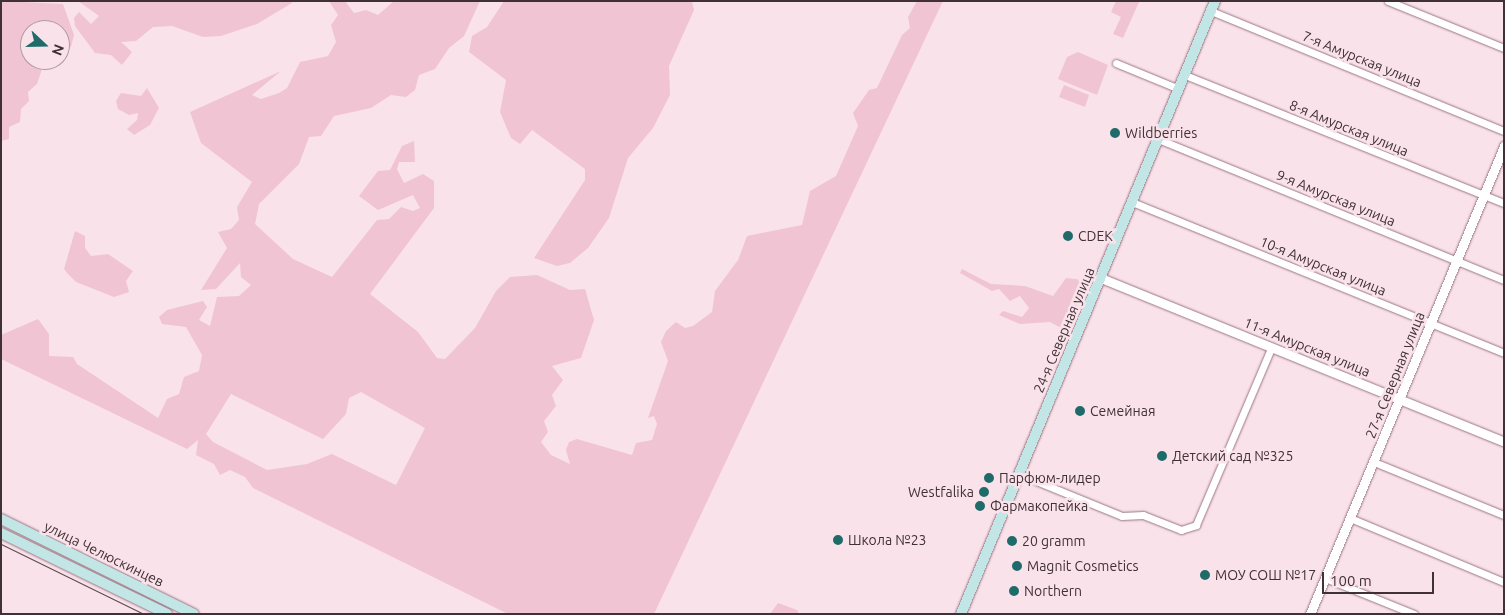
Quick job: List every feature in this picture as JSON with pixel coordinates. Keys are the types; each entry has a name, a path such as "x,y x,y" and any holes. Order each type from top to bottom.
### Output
{"main road":[{"name":"24-я Северная улица","path":"961,614 1215,1"},
{"name":"улица Челюскинцев","path":"1,519 194,614"},
{"name":"улица Челюскинцев","path":"1,533 167,614"},
{"path":"27,545 32,534"},
{"path":"143,602 148,591"}],"street":[{"path":"1388,1 1504,48"},
{"name":"7-я Амурская улица","path":"1211,12 1504,130"},
{"path":"1116,63 1179,88"},
{"name":"8-я Амурская улица","path":"1185,75 1504,203"},
{"name":"9-я Амурская улица","path":"1158,139 1504,280"},
{"name":"27-я Северная улица","path":"1310,614 1504,146"},
{"name":"10-я Амурская улица","path":"1132,202 1504,353"},
{"name":"11-я Амурская улица","path":"1100,278 1504,442"},
{"path":"1019,474 1122,516 1143,516 1181,530 1196,526 1271,348"},
{"path":"1374,462 1504,515"},
{"path":"1350,518 1504,582"},
{"path":"1325,578 1414,614"}],"shaded area":[{"path":"1,1 63,4 69,20 20,20 20,70 42,70 37,84 28,92 29,101 21,109 20,122 9,127 9,139 1,141"},
{"path":"78,1 291,1 292,3 257,24 221,36 203,37 172,26 153,27 136,41 121,42 132,52 122,65 111,55 95,53 75,26 74,18 79,12 91,24 99,16"},
{"path":"329,1 345,1 354,13 366,10 378,15 394,1 480,1 464,36 449,48 435,69 419,75 415,90 406,97 391,95 371,108 334,116 321,136 309,137 299,164 259,204 255,224 293,259 332,277 377,220 389,219 401,207 413,211 420,208 413,195 378,210 359,196 378,171 390,170 402,146 414,141 415,162 399,162 397,169 404,183 423,174 434,181 434,208 370,294 418,332 437,358 445,359 475,328 496,291 510,277 537,275 570,290 585,289 594,320 581,358 552,366 563,380 552,395 556,406 544,421 548,432 541,442 551,455 570,464 566,450 569,442 577,439 632,455 636,443 652,440 657,424 654,416 648,418 668,361 661,342 666,331 676,322 685,328 693,326 712,312 715,291 738,260 747,236 802,225 810,191 836,176 858,126 853,113 869,90 877,88 902,35 910,28 908,17 917,1 943,1 654,614 508,614 253,488 245,477 230,470 220,475 214,464 196,455 198,440 187,449 1,359 1,335 38,319 49,334 49,356 73,357 77,364 158,418 167,399 179,394 184,377 199,371 202,355 186,327 162,324 159,317 167,310 203,301 207,307 199,320 210,326 217,297 239,296 251,285 241,277 240,263 216,289 201,290 227,248 218,232 231,229 239,220 237,207 252,182 201,143 190,112 281,71 252,95 261,99 287,88 300,62 328,56 336,42 331,25 338,15","holes":["361,392 425,428 396,485 332,454 307,464 267,470 213,442 206,434 231,394 323,439 346,414 349,398"]},
{"path":"504,1 692,1 694,10 669,66 670,95 653,128 628,158 609,218 588,248 570,263 557,266 534,258 585,180 585,169 532,130 520,144 511,138 500,112 506,80 469,52 472,36 487,27"},
{"path":"1116,1 1139,2 1123,38 1113,34 1121,17 1111,12"},
{"path":"70,24 74,35 70,47"},
{"path":"1078,52 1108,65 1097,95 1058,79 1067,57"},
{"path":"1064,85 1089,95 1085,107 1059,97"},
{"path":"147,88 159,108 150,125 134,135 127,129 137,120 138,113 129,115 118,109 116,101 121,93 141,96"},
{"path":"75,231 85,236 85,248 91,256 108,254 133,271 126,281 129,292 114,297 76,282 68,274 64,269"},
{"path":"962,269 991,284 1025,286 1053,296 1066,278 1084,280 1085,286 1067,331 1050,322 1020,324 999,315 1003,311 1022,317 1029,308 1020,296 1010,301 999,289 992,291 960,273"},
{"path":"778,603 797,610 799,614 770,614"}],"tram line":[{"path":"1,544 144,614"}],"place":[{"name":"Wildberries","path":"1115,133"},
{"name":"CDEK","path":"1068,236"},
{"name":"Семейная","path":"1080,411"},
{"name":"Детский сад №325","path":"1162,456"},
{"name":"Парфюм-лидер","path":"989,478"},
{"name":"Westfalika","path":"984,492"},
{"name":"Фармакопейка","path":"980,506"},
{"name":"Школа №23","path":"838,540"},
{"name":"20 gramm","path":"1012,541"},
{"name":"Magnit Cosmetics","path":"1017,566"},
{"name":"МОУ СОШ №17","path":"1205,575"},
{"name":"Northern","path":"1014,591"}]}
